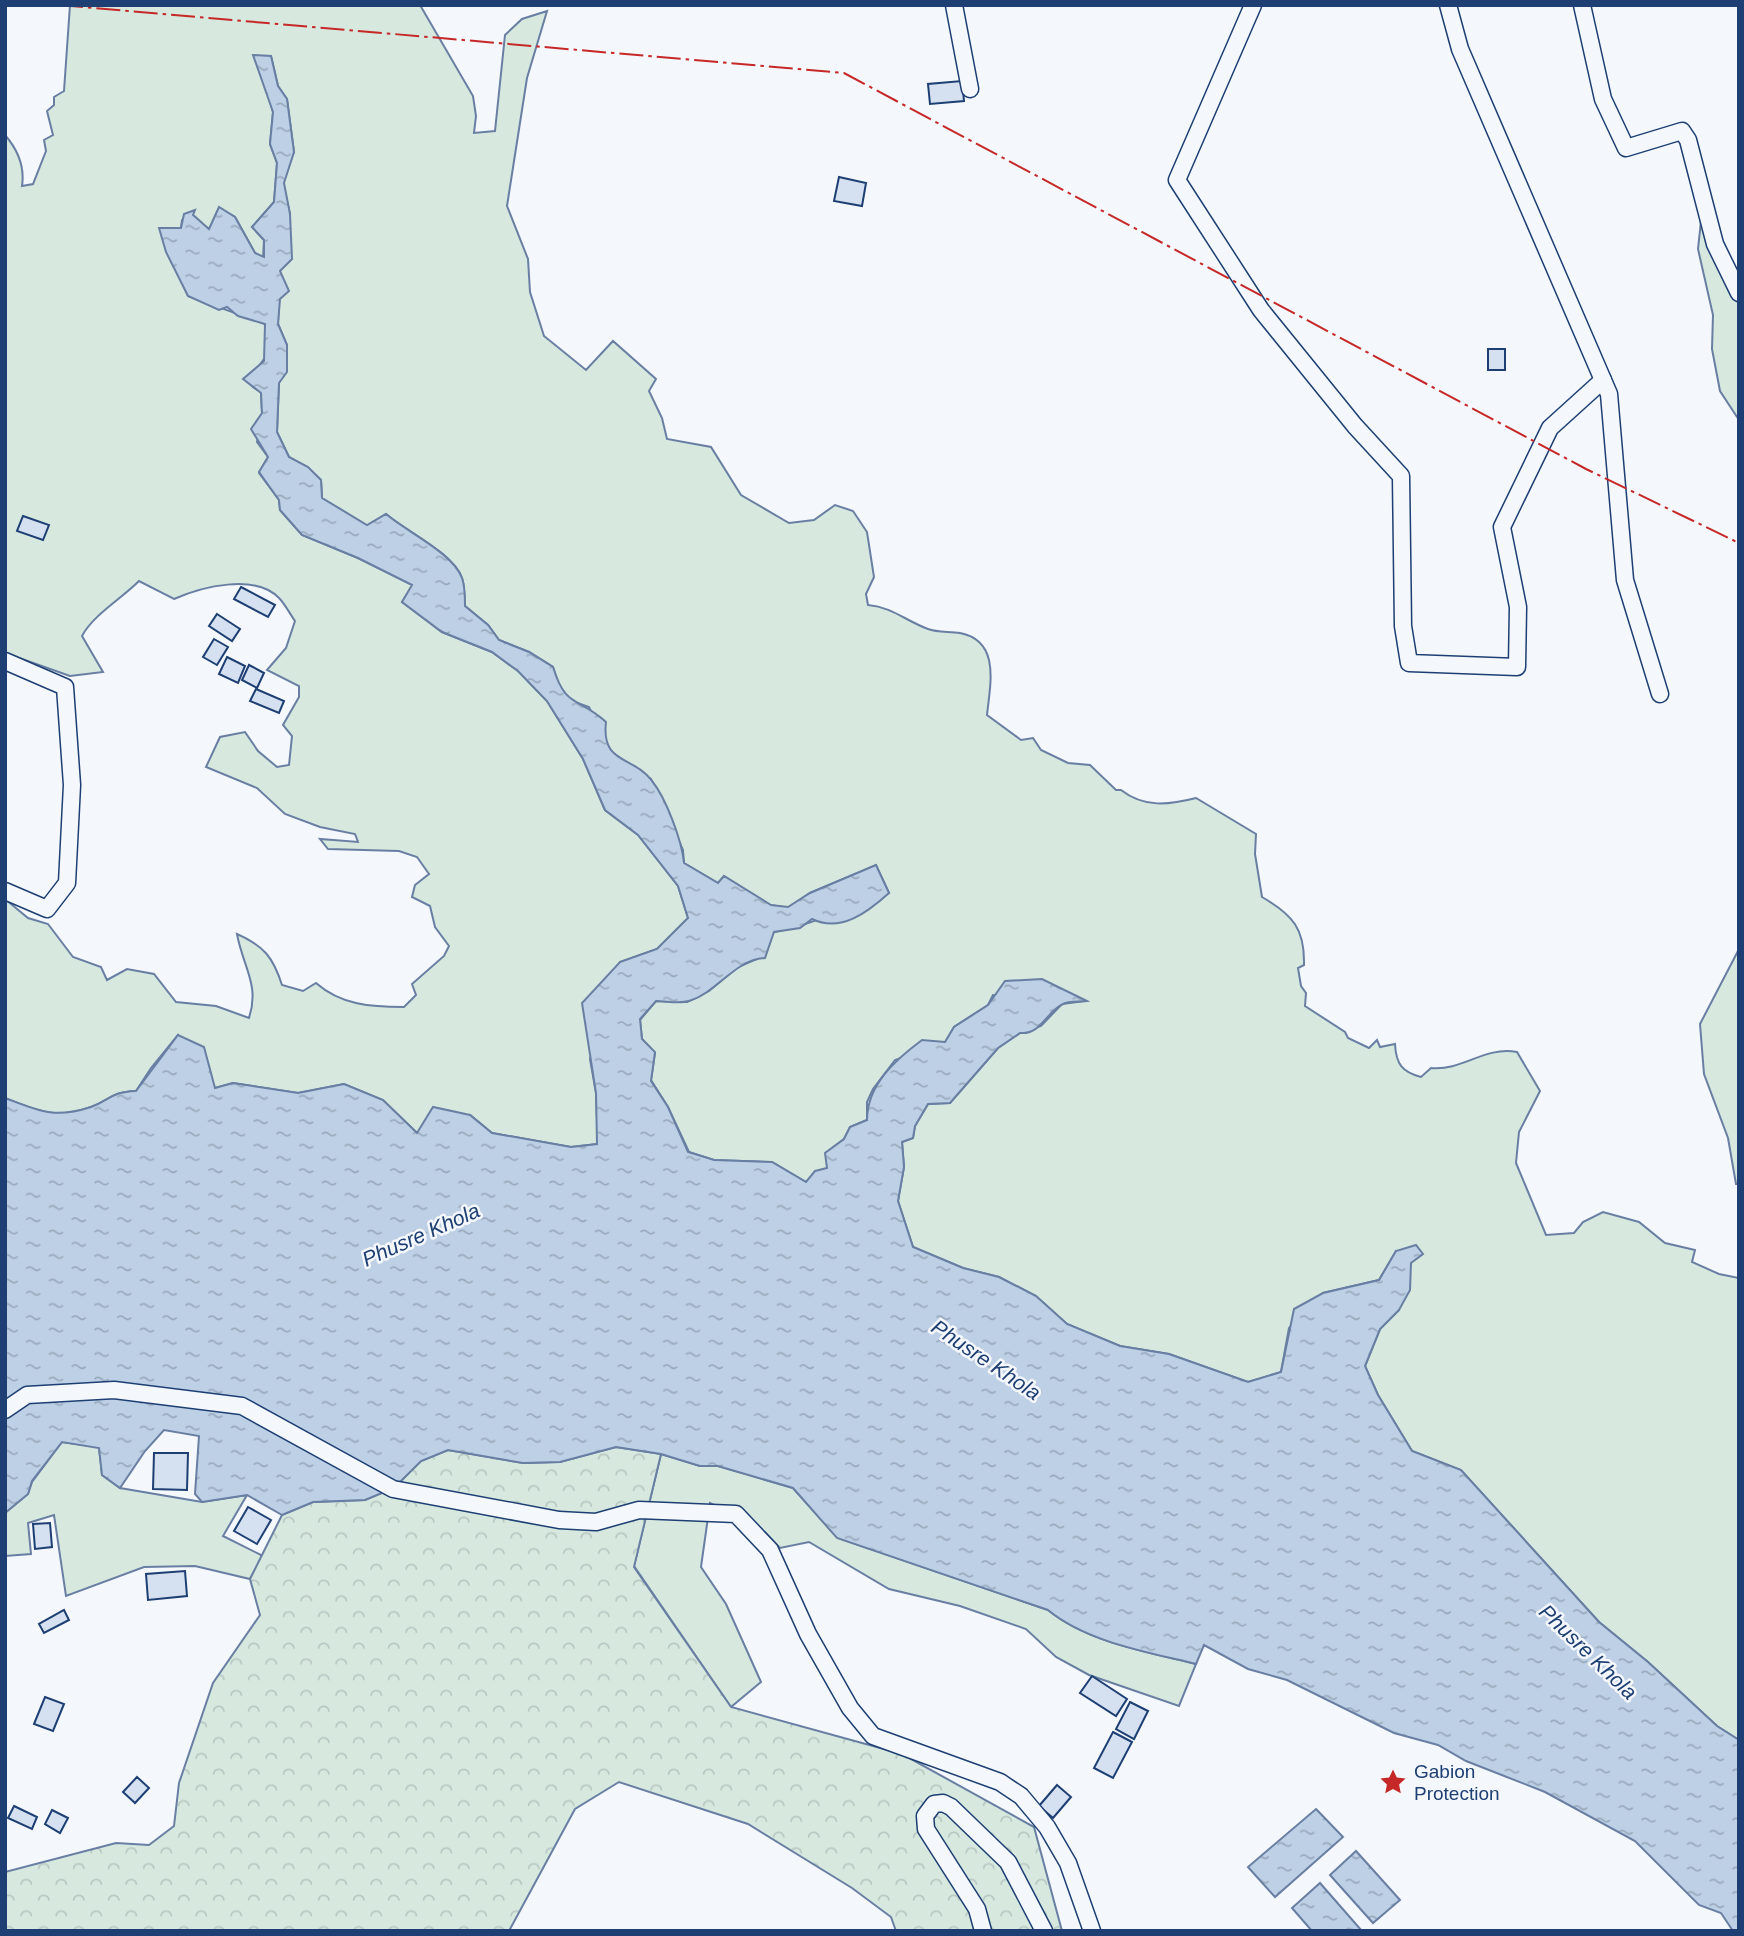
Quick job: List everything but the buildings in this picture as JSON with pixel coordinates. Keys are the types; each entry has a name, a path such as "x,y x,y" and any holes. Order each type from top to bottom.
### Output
{"street":[{"path":"954,5 970,89"},
{"path":"1253,5 1177,180 1261,310 1355,426 1401,476 1403,626 1409,663 1517,667 1518,607 1502,527 1549,428 1603,380"},
{"path":"1448,5 1460,49 1609,394 1625,580 1660,694"},
{"path":"1582,5 1603,100 1626,148 1682,131 1688,140 1715,244 1739,293"},
{"path":"5,661 65,687 72,785 67,883 47,909 5,891"},
{"path":"5,1410 27,1395 114,1390 242,1406 393,1489 559,1520 596,1522 639,1510 736,1514 770,1550 808,1634 850,1708 873,1736 1000,1782 1021,1796 1047,1827 1068,1863 1092,1931"},
{"path":"983,1931 977,1909 926,1829 925,1816 934,1804 943,1803 951,1807 997,1849 1023,1886 1044,1931"}],"green space":[{"path":"70,5 420,5 473,96 476,116 474,133 495,131 505,35 522,19 547,11 527,78 507,206 528,259 530,292 544,336 586,370 613,341 656,379 649,391 662,418 667,439 711,447 741,495 789,523 814,520 835,505 853,511 867,532 874,577 866,594 868,605 892,611 932,630 960,633 982,645 990,666 991,678 987,715 1021,740 1033,738 1041,750 1068,763 1090,765 1116,790 1139,800 1166,803 1196,798 1256,834 1255,854 1262,897 1289,917 1302,942 1304,965 1298,968 1301,986 1306,993 1305,1006 1345,1032 1348,1038 1369,1048 1377,1040 1380,1047 1395,1044 1401,1066 1409,1073 1421,1077 1431,1068 1453,1066 1494,1052 1517,1052 1540,1091 1519,1132 1516,1163 1546,1235 1574,1233 1583,1222 1603,1212 1639,1222 1665,1243 1695,1250 1692,1262 1719,1274 1739,1278 1739,1740 1717,1726 1648,1662 1599,1622 1461,1470 1412,1451 1378,1395 1365,1366 1380,1329 1399,1310 1411,1263 1396,1251 1379,1280 1323,1293 1289,1328 1281,1372 1248,1382 1169,1354 1120,1346 1067,1324 1036,1296 999,1277 963,1268 913,1247 898,1201 904,1167 902,1142 913,1138 915,1126 928,1104 950,1103 998,1048 1020,1033 1041,1026 1062,1004 1085,1001 993,995 988,1005 954,1027 945,1043 895,1060 873,1089 867,1102 867,1120 850,1127 844,1139 826,1153 828,1168 806,1182 772,1162 714,1160 689,1152 668,1107 651,1080 655,1053 642,1039 640,1020 656,1001 687,1002 709,991 738,967 757,959 774,932 816,920 889,893 876,865 810,893 788,908 770,905 724,876 718,883 684,863 683,850 651,779 610,751 589,707 572,701 560,689 553,667 529,652 499,640 488,625 465,606 462,578 449,560 386,514 367,526 322,498 321,480 307,467 289,457 277,432 279,383 287,345 278,324 280,271 290,214 283,183 294,152 287,99 278,86 271,56 267,90 273,112 270,144 277,163 274,202 252,227 264,240 263,258 255,253 235,217 219,208 209,230 192,214 182,220 181,228 160,228 188,296 265,324 266,356 257,369 253,387 261,392 262,413 257,442 268,457 259,473 279,500 280,510 302,535 413,585 402,602 442,632 492,652 518,671 547,701 583,759 605,810 638,835 678,886 688,918 657,949 620,962 590,1059 596,1093 598,1144 571,1147 492,1133 470,1115 417,1133 383,1100 344,1084 298,1093 233,1083 215,1088 178,1035 136,1091 121,1093 91,1107 67,1113 38,1110 5,1098 5,899 28,918 48,924 73,957 101,967 107,980 127,969 154,974 176,1002 216,1006 249,1018 252,986 237,934 261,948 275,967 282,985 303,991 316,983 346,1000 380,1006 404,1007 416,995 412,984 444,956 449,946 435,927 430,906 412,897 415,885 429,874 417,857 399,851 328,849 320,839 358,842 355,834 320,827 285,814 257,788 206,767 220,737 245,732 258,751 277,767 289,765 292,736 283,725 299,697 299,686 267,670 286,648 295,621 281,600 269,590 242,584 228,585 198,590 174,599 139,581 100,614 82,636 103,672 70,676 5,653 5,135 20,159 22,186 33,184 46,151 44,140 53,135 47,111 54,105 54,97 64,91"},
{"path":"1702,212 1739,305 1739,420 1720,391 1712,349 1713,315 1698,249"},
{"path":"1739,949 1739,1184 1736,1184 1728,1138 1704,1074 1700,1024"},
{"path":"62,1442 99,1447 102,1475 120,1488 202,1502 247,1495 223,1536 263,1556 250,1579 195,1566 144,1567 66,1596 54,1515 28,1523 31,1554 5,1556 5,1513 28,1494 32,1482"},
{"path":"616,1447 661,1454 634,1567 731,1707 902,1754 1034,1827 1062,1931 896,1931 891,1917 852,1888 748,1824 619,1782 575,1809 509,1931 5,1931 5,1872 116,1843 149,1845 174,1826 179,1783 213,1683 260,1615 250,1579 282,1515 313,1502 365,1500 394,1488 421,1461 448,1450 523,1463 560,1462"},
{"path":"661,1454 700,1466 718,1466 793,1488 838,1538 1048,1610 1099,1638 1196,1664 1179,1706 1089,1675 1056,1657 1026,1629 960,1606 889,1589 809,1542 780,1548 765,1532 738,1522 727,1511 710,1503 701,1567 726,1604 761,1682 731,1707 634,1566"}],"water":[{"name":"Phusre Khola","path":"253,55 271,56 278,86 287,99 294,152 284,183 290,214 292,259 280,271 289,291 280,299 278,324 287,345 287,372 279,383 277,432 289,457 308,467 321,480 322,498 367,525 386,514 449,560 462,578 465,606 488,625 499,640 529,652 553,667 568,696 606,722 608,746 613,753 652,781 672,820 684,863 718,883 724,876 771,905 788,907 810,893 876,865 889,893 863,913 844,922 833,924 812,919 800,928 774,932 765,958 744,964 709,991 689,1001 656,1001 640,1019 642,1039 655,1052 651,1081 668,1107 688,1152 714,1160 772,1162 806,1182 815,1171 827,1168 825,1153 844,1139 850,1127 867,1120 872,1096 884,1074 922,1040 945,1042 954,1027 988,1005 1005,981 1042,979 1087,1001 1063,1004 1038,1027 1027,1033 1020,1033 998,1048 950,1103 928,1104 915,1126 913,1138 902,1142 904,1167 898,1201 913,1247 963,1268 999,1277 1036,1296 1067,1324 1120,1346 1169,1354 1248,1382 1281,1372 1294,1309 1323,1293 1379,1280 1396,1251 1416,1245 1423,1254 1411,1263 1410,1290 1399,1310 1380,1329 1365,1366 1378,1395 1412,1451 1461,1470 1599,1622 1648,1662 1717,1726 1739,1740 1739,1931 1733,1931 1721,1913 1699,1905 1635,1841 1545,1792 1466,1761 1438,1745 1394,1733 1287,1680 1248,1669 1204,1645 1196,1664 1138,1650 1081,1630 1048,1610 837,1538 793,1488 718,1466 700,1466 661,1454 616,1447 560,1462 523,1463 448,1450 421,1461 394,1488 365,1500 313,1502 282,1515 247,1495 202,1502 195,1494 199,1436 164,1430 145,1451 120,1488 102,1475 99,1448 62,1442 32,1481 28,1494 5,1513 5,1098 37,1110 56,1113 78,1111 121,1093 136,1091 178,1035 204,1047 215,1088 233,1083 298,1093 344,1084 383,1100 417,1133 433,1107 470,1115 492,1133 571,1147 597,1144 596,1093 582,1003 620,962 657,949 688,918 678,886 638,835 605,810 583,759 547,701 518,671 492,652 442,632 402,602 412,585 358,558 302,535 280,510 279,500 259,472 268,457 251,429 262,413 261,393 243,379 264,361 265,324 238,316 227,307 219,310 188,296 166,252 159,228 181,228 184,214 195,210 193,215 209,229 219,207 235,217 255,253 264,257 264,240 252,227 274,202 277,163 270,144 273,112"},
{"path":"1316,1809 1343,1837 1275,1897 1248,1867"},
{"path":"1356,1851 1400,1900 1373,1923 1330,1875"},
{"path":"1320,1883 1362,1931 1312,1931 1292,1908"}],"power":[{"path":"59,5 844,73 1586,469 1739,543"}],"place":[{"name":"Gabion Protection","path":"1393,1782"}]}
